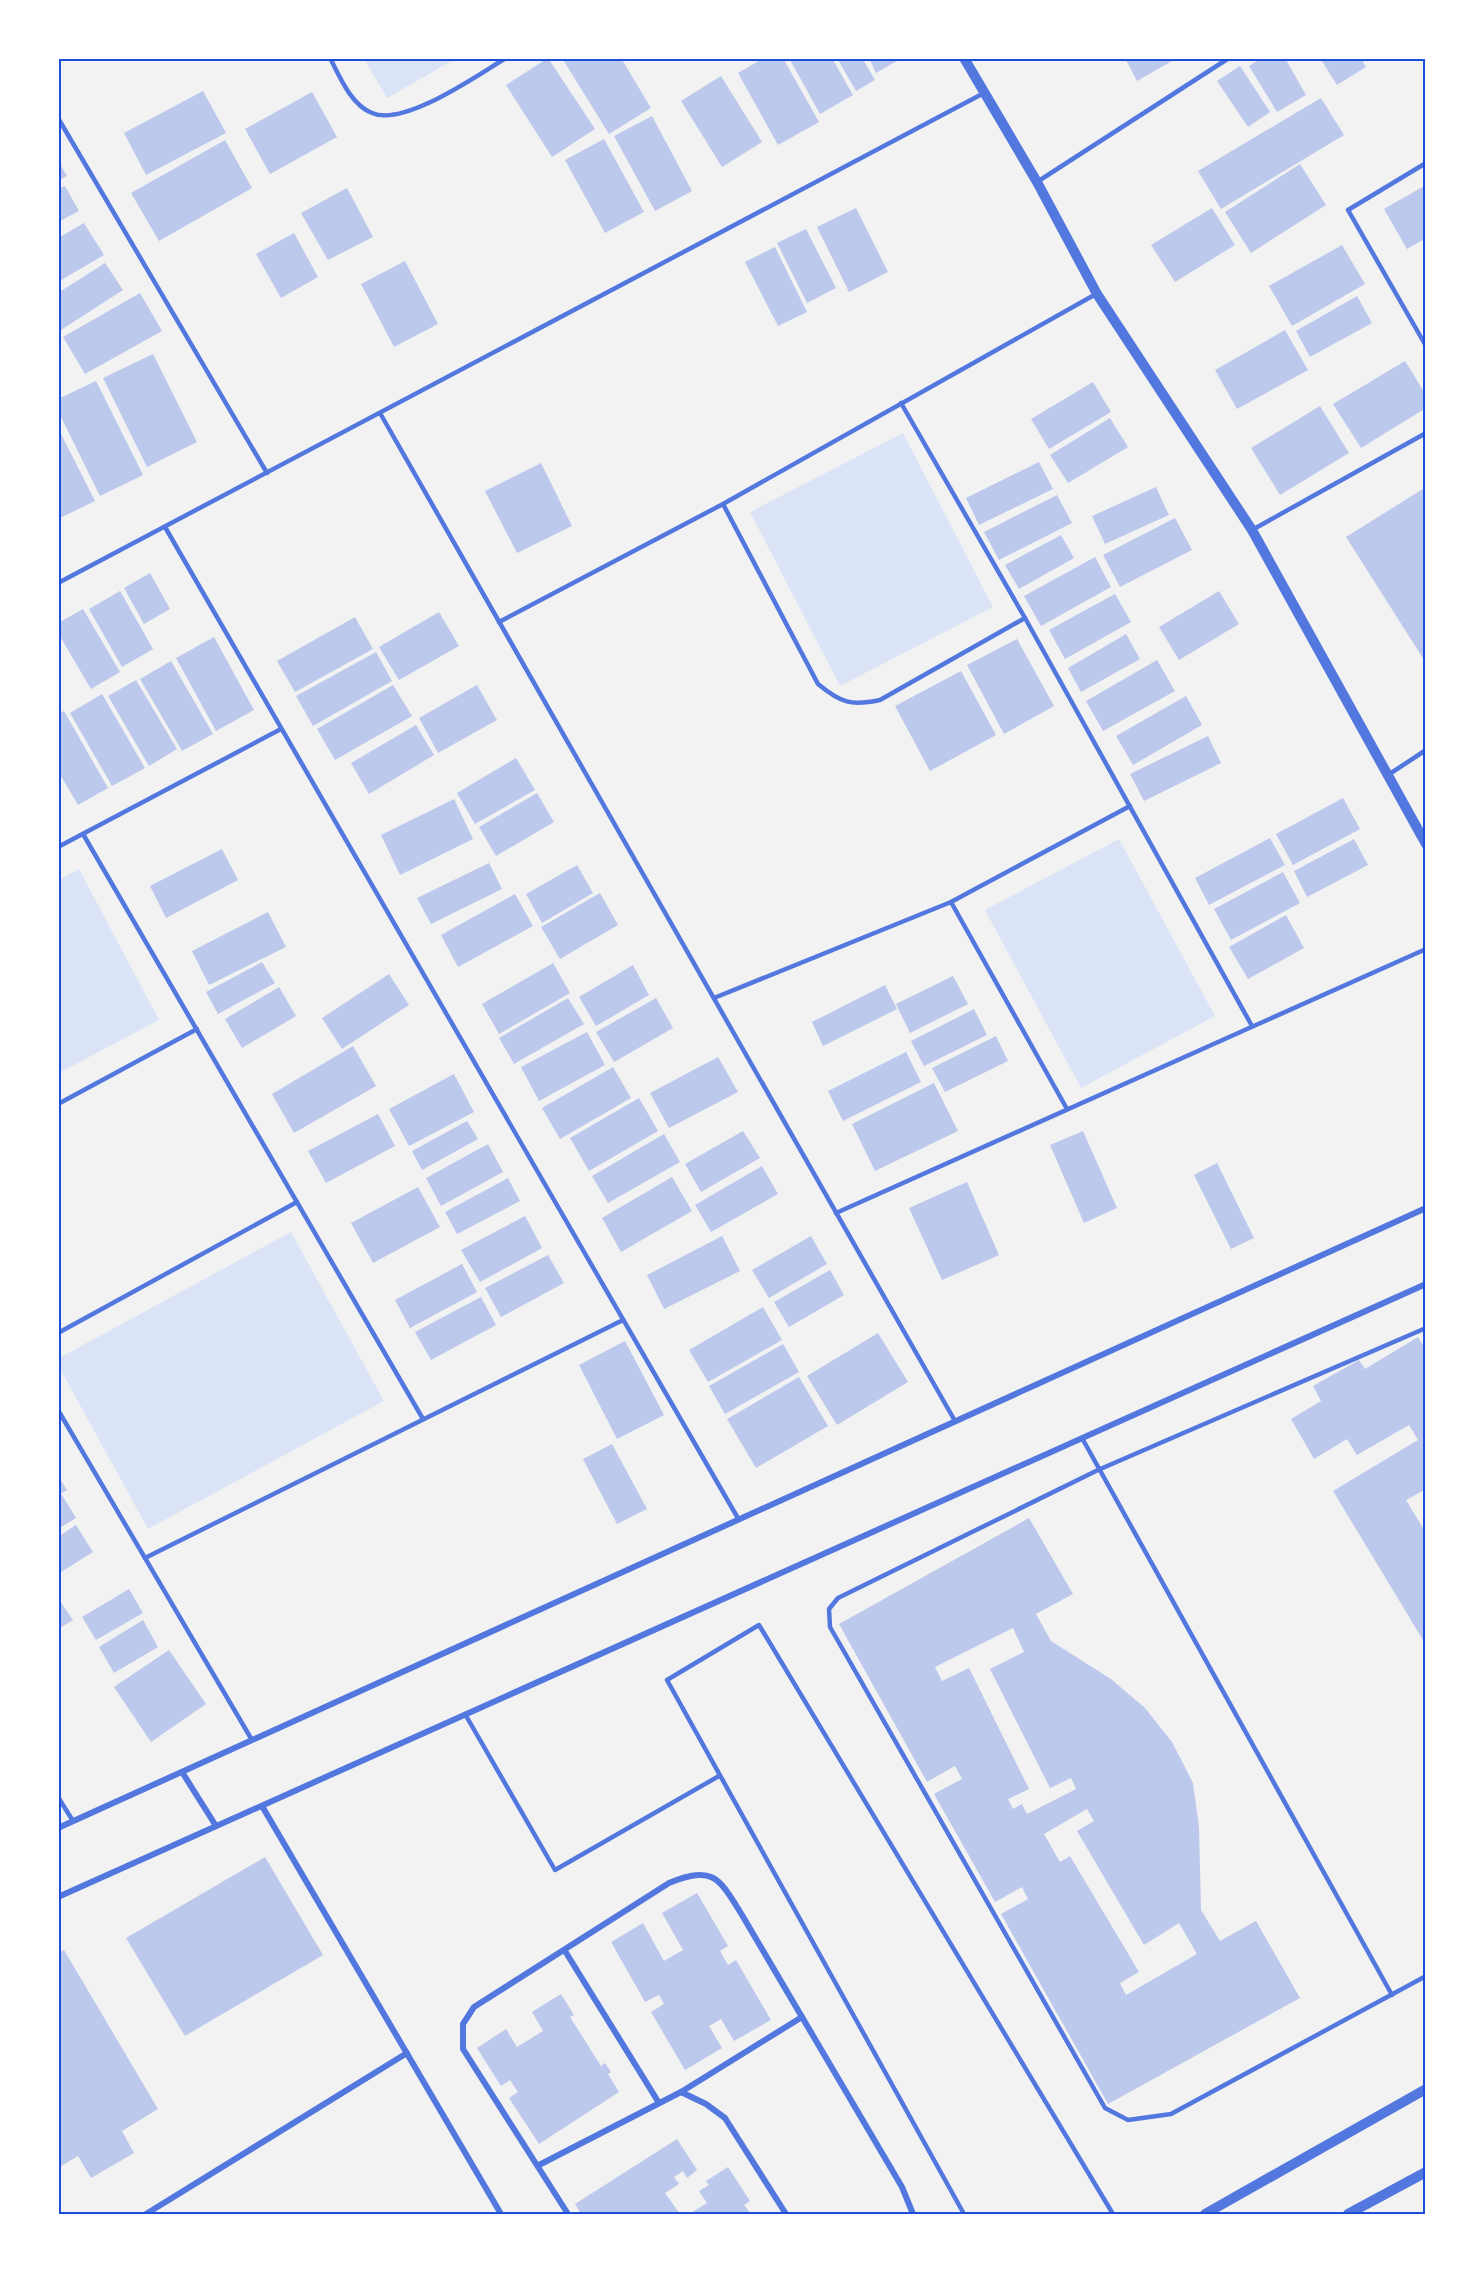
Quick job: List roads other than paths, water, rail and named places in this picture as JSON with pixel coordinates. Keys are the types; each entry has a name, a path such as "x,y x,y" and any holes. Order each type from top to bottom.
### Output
{"street":[{"path":"964,58 1037,182 1097,294 1251,530 1425,844"},
{"path":"58,1828 1425,1208"},
{"path":"58,1897 1425,1284"},
{"path":"182,1772 216,1826"},
{"path":"262,1806 501,2214"},
{"path":"568,2214 539,2165 463,2049 463,2024 474,2007 669,1883 687,1876 706,1875 721,1882 902,2187 913,2214"},
{"path":"565,1951 659,2103"},
{"path":"539,2165 681,2092 802,2017"},
{"path":"146,2214 406,2053"},
{"path":"1205,2214 1425,2089"},
{"path":"681,2092 706,2104 725,2118 786,2214"},
{"path":"1348,2214 1425,2172"}],"lane":[{"path":"330,58 354,100 371,113 391,118 410,112 506,58"},
{"path":"1216,58 1220,65"},
{"path":"1037,182 1229,58"},
{"path":"58,583 984,93"},
{"path":"58,118 267,473"},
{"path":"1425,163 1348,210 1425,346"},
{"path":"499,622 723,504 1097,294"},
{"path":"901,403 1025,618 1252,1026"},
{"path":"380,413 955,1421"},
{"path":"1251,530 1425,433"},
{"path":"723,504 818,684 835,698 857,705 880,700 1025,618"},
{"path":"165,527 739,1520"},
{"path":"58,847 281,729"},
{"path":"1386,776 1425,750"},
{"path":"714,998 951,902 1130,806"},
{"path":"83,834 423,1419"},
{"path":"951,902 1067,1109"},
{"path":"836,1214 1425,949"},
{"path":"58,1104 197,1029"},
{"path":"58,1333 297,1202"},
{"path":"145,1558 623,1320"},
{"path":"1425,1328 1098,1470 838,1598 829,1609 830,1627 1105,2108 1128,2120 1171,2114 1425,1976"},
{"path":"58,1410 252,1740"},
{"path":"1082,1438 1392,1995"},
{"path":"964,2214 667,1680 759,1625 1113,2214"},
{"path":"465,1714 555,1870 719,1776"},
{"path":"58,1797 73,1821"}]}
